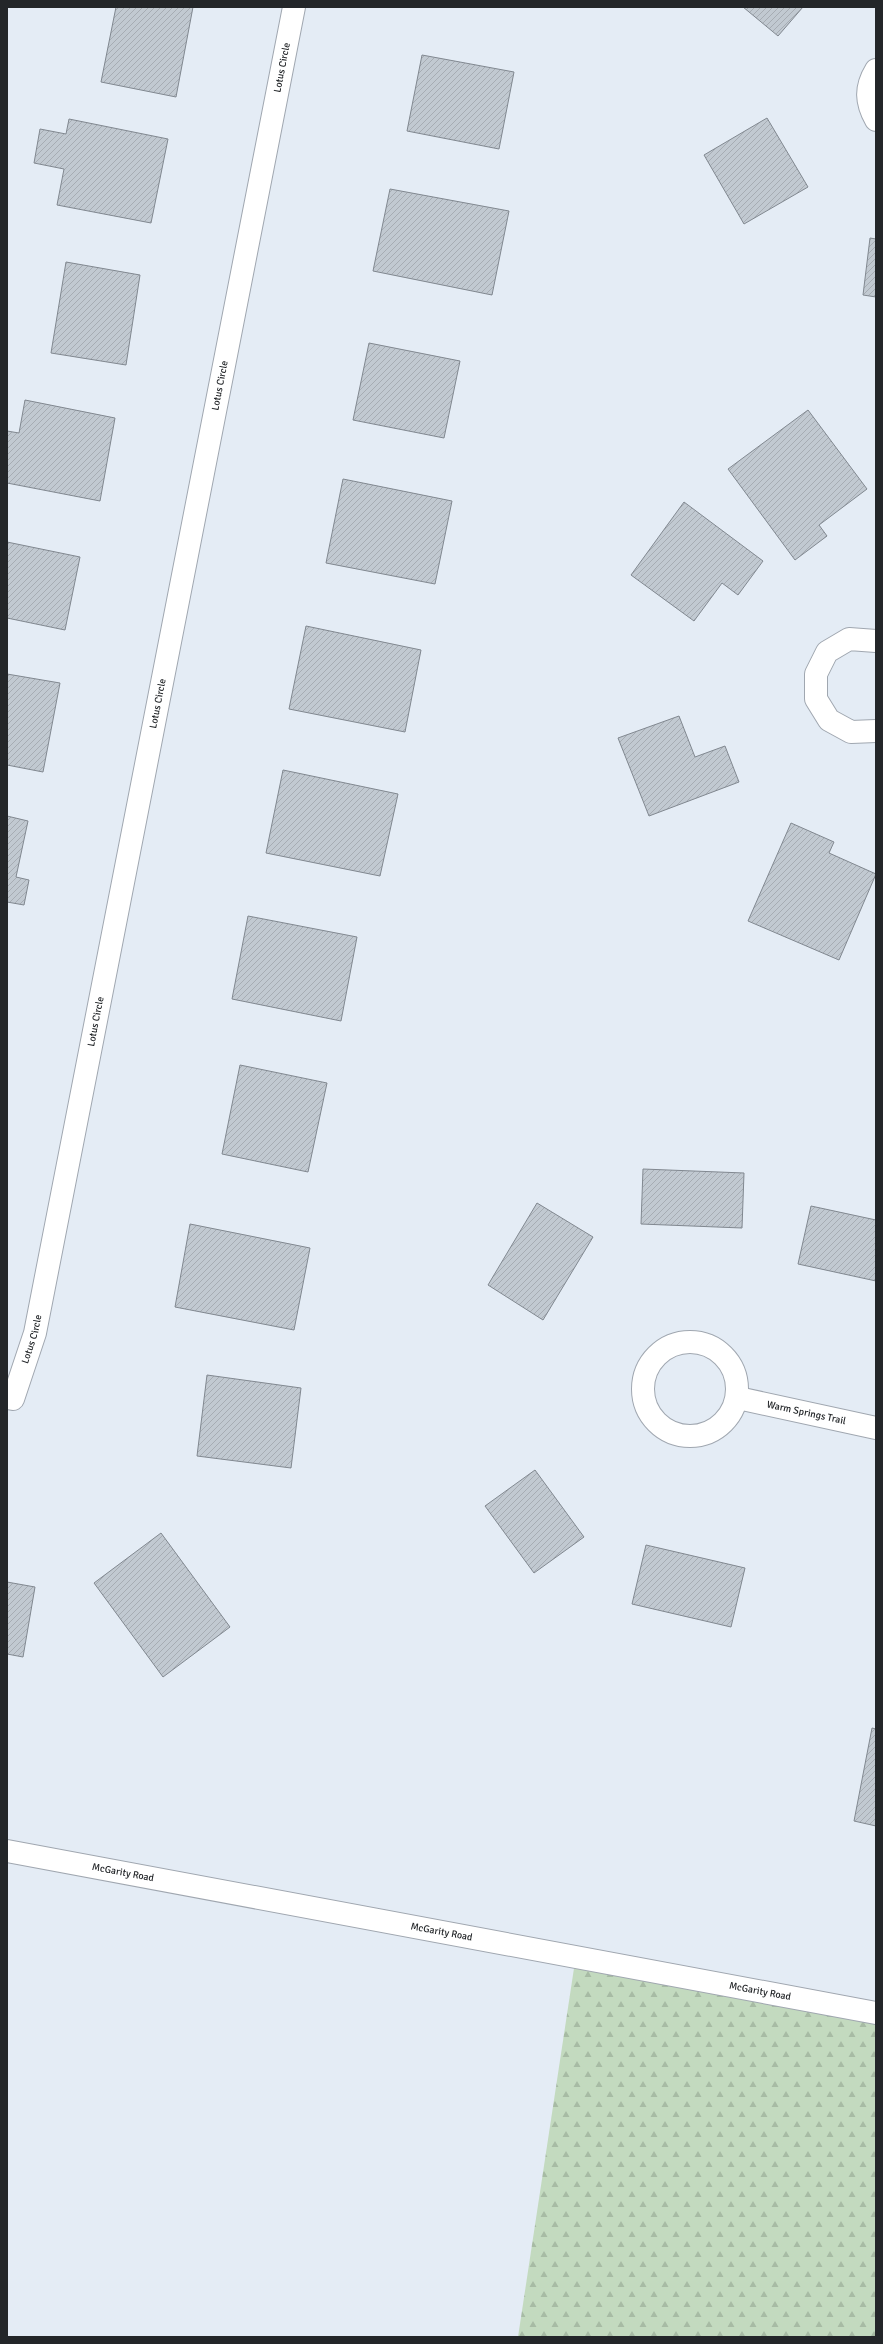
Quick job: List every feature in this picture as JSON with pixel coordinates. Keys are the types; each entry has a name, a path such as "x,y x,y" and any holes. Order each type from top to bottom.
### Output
{"street":[{"name":"Lotus Circle","path":"10,1398 35,1333 294,7"},
{"path":"876,70 869,81 868,106 876,120"},
{"path":"876,640 849,639 827,652 816,674 816,699 829,720 851,732 876,731"},
{"path":"700,1342 722,1352 736,1373 738,1398 726,1420 706,1434 681,1436 659,1425 645,1404 643,1379 654,1358 675,1344 700,1342"},
{"name":"Warm Springs Trail","path":"738,1398 876,1428"},
{"name":"McGarity Road","path":"7,1851 876,2013"}],"green space":[{"path":"576,1955 876,2013 876,2337 518,2337"}],"building":[{"path":"116,7 193,7 176,97 101,82"},
{"path":"743,7 803,7 778,36"},
{"path":"422,55 514,72 499,149 407,131"},
{"path":"767,118 808,187 744,224 704,155"},
{"path":"69,119 168,139 151,223 57,205 64,169 34,163 40,129 66,134"},
{"path":"390,189 509,211 492,295 373,271"},
{"path":"870,238 876,239 876,297 863,295"},
{"path":"66,262 140,275 126,365 51,353"},
{"path":"369,343 460,361 444,438 353,420"},
{"path":"25,400 115,418 100,501 7,483 7,431 19,433"},
{"path":"808,410 867,489 819,525 827,536 795,560 728,469"},
{"path":"343,479 452,501 435,584 326,563"},
{"path":"684,502 763,561 738,595 722,583 694,621 631,575"},
{"path":"7,542 80,557 65,630 7,618"},
{"path":"306,626 421,650 405,732 289,709"},
{"path":"7,674 60,683 43,772 7,765"},
{"path":"679,716 695,757 725,746 739,782 649,816 618,738"},
{"path":"283,770 398,794 380,876 266,853"},
{"path":"7,816 28,821 16,877 29,880 24,905 7,902"},
{"path":"791,823 834,842 829,853 876,874 839,960 748,921"},
{"path":"248,916 357,937 341,1021 232,999"},
{"path":"240,1065 327,1083 308,1172 222,1154"},
{"path":"643,1169 744,1173 742,1228 641,1224"},
{"path":"537,1203 593,1237 543,1320 488,1285"},
{"path":"811,1206 876,1220 876,1281 798,1264"},
{"path":"190,1224 310,1248 294,1330 175,1307"},
{"path":"207,1375 301,1388 291,1468 197,1456"},
{"path":"535,1470 584,1537 534,1573 485,1506"},
{"path":"161,1533 230,1627 163,1677 94,1583"},
{"path":"646,1545 745,1568 731,1627 632,1604"},
{"path":"7,1582 35,1587 23,1657 7,1654"},
{"path":"872,1728 876,1729 876,1826 854,1821"}]}
